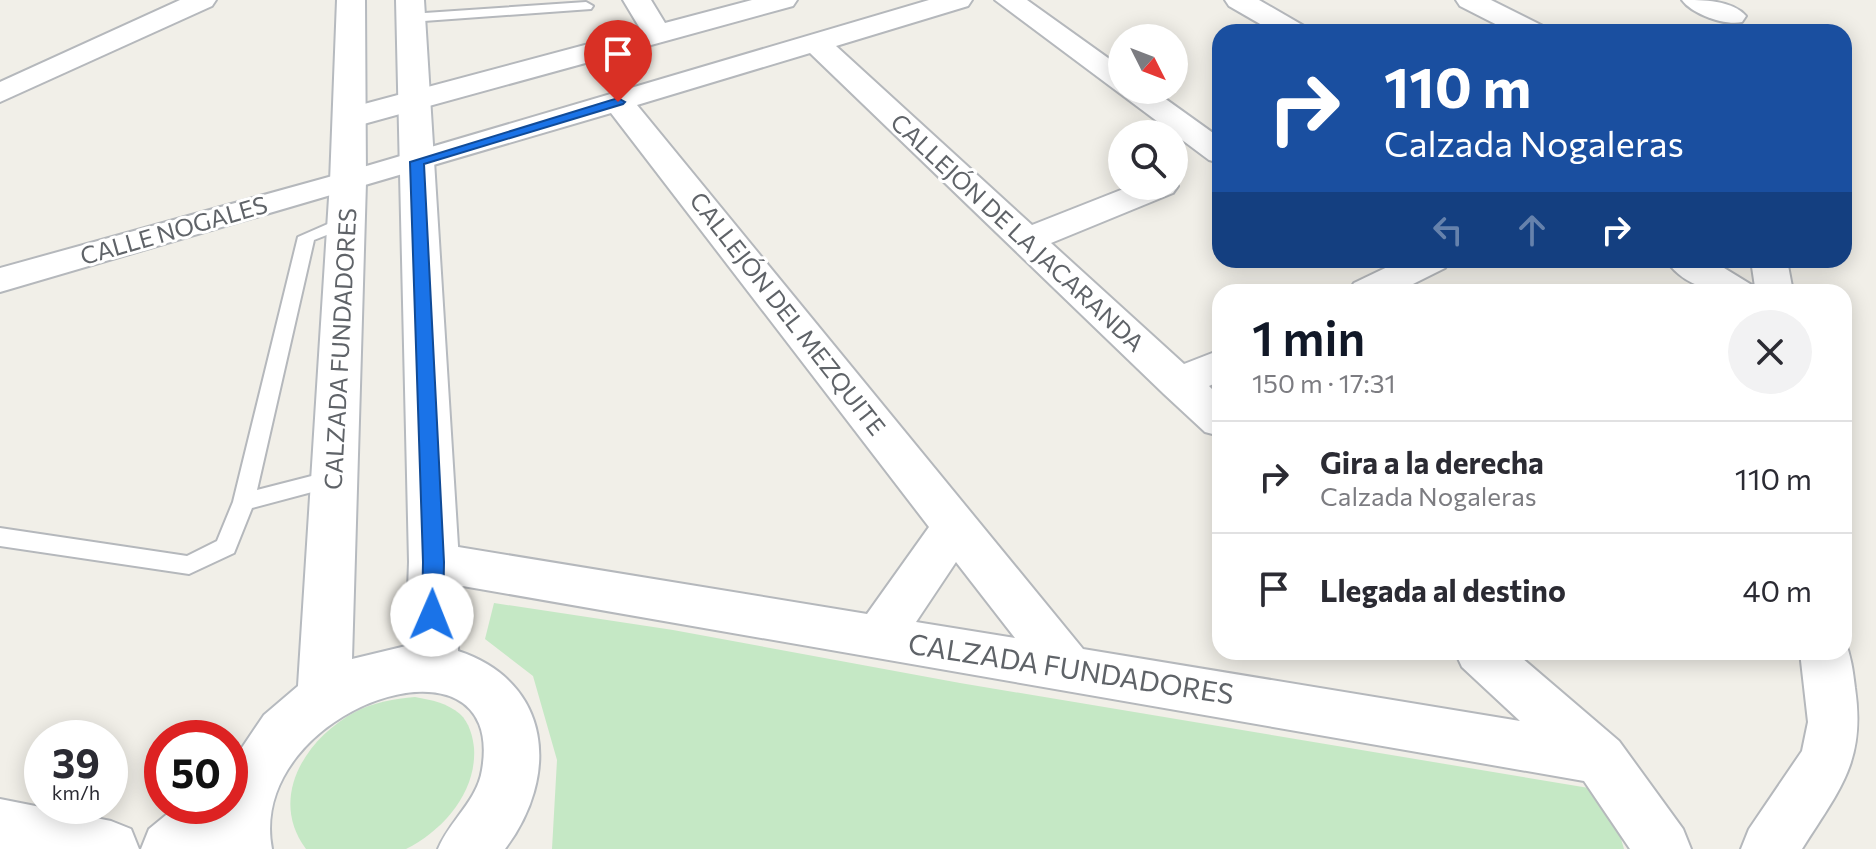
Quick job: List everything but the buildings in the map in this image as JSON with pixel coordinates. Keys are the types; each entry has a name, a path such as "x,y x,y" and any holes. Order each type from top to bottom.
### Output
{"main road":[{"name":"CALZADA FUNDADORES","path":"324,698 347,202 351,0"},
{"path":"410,9 434,562 431,668"},
{"path":"248,793 281,735 324,698 360,680 397,669 431,668 468,677 494,698 510,728 512,765 492,835"}],"street":[{"path":"0,93 202,0"},
{"path":"637,0 658,34"},
{"path":"349,118 783,0"},
{"name":"CALLE NOGALES","path":"0,280 347,202 417,162 958,0"},
{"path":"1009,0 1108,72"},
{"path":"1239,0 1280,24"},
{"path":"1470,0 1517,24"},
{"path":"1696,0 1732,16"},
{"name":"CALLEJÓN DE LA JACARANDA","path":"816,43 1212,414"},
{"name":"CALLEJÓN DEL MEZQUITE","path":"618,102 1068,668"},
{"path":"1026,240 1193,172 1143,104"},
{"path":"1394,284 1419,268"},
{"path":"1698,268 1725,284"},
{"path":"1178,384 1212,368"},
{"path":"879,637 955,526"},
{"name":"CALZADA FUNDADORES","path":"434,562 1600,759"},
{"path":"1489,660 1600,759 1663,849"},
{"path":"1769,849 1827,760 1834,722 1826,660"},
{"path":"169,849 222,824"},
{"path":"0,826 111,849"}],"lane":[{"path":"410,9 586,6"},
{"path":"0,537 189,565 226,547 244,502 306,237 347,202"},
{"path":"244,502 335,478"}],"green space":[{"path":"494,603 673,630 960,683 1607,791 1624,849 552,849 557,760 533,676 485,639"},
{"path":"415,697 450,707 463,717 470,730 474,748 473,764 464,794 455,808 433,831 406,849 306,849 295,830 291,810 292,790 308,754 321,738 355,712 384,702"}],"route":[{"path":"432,615 434,562 417,162 618,102"}]}
